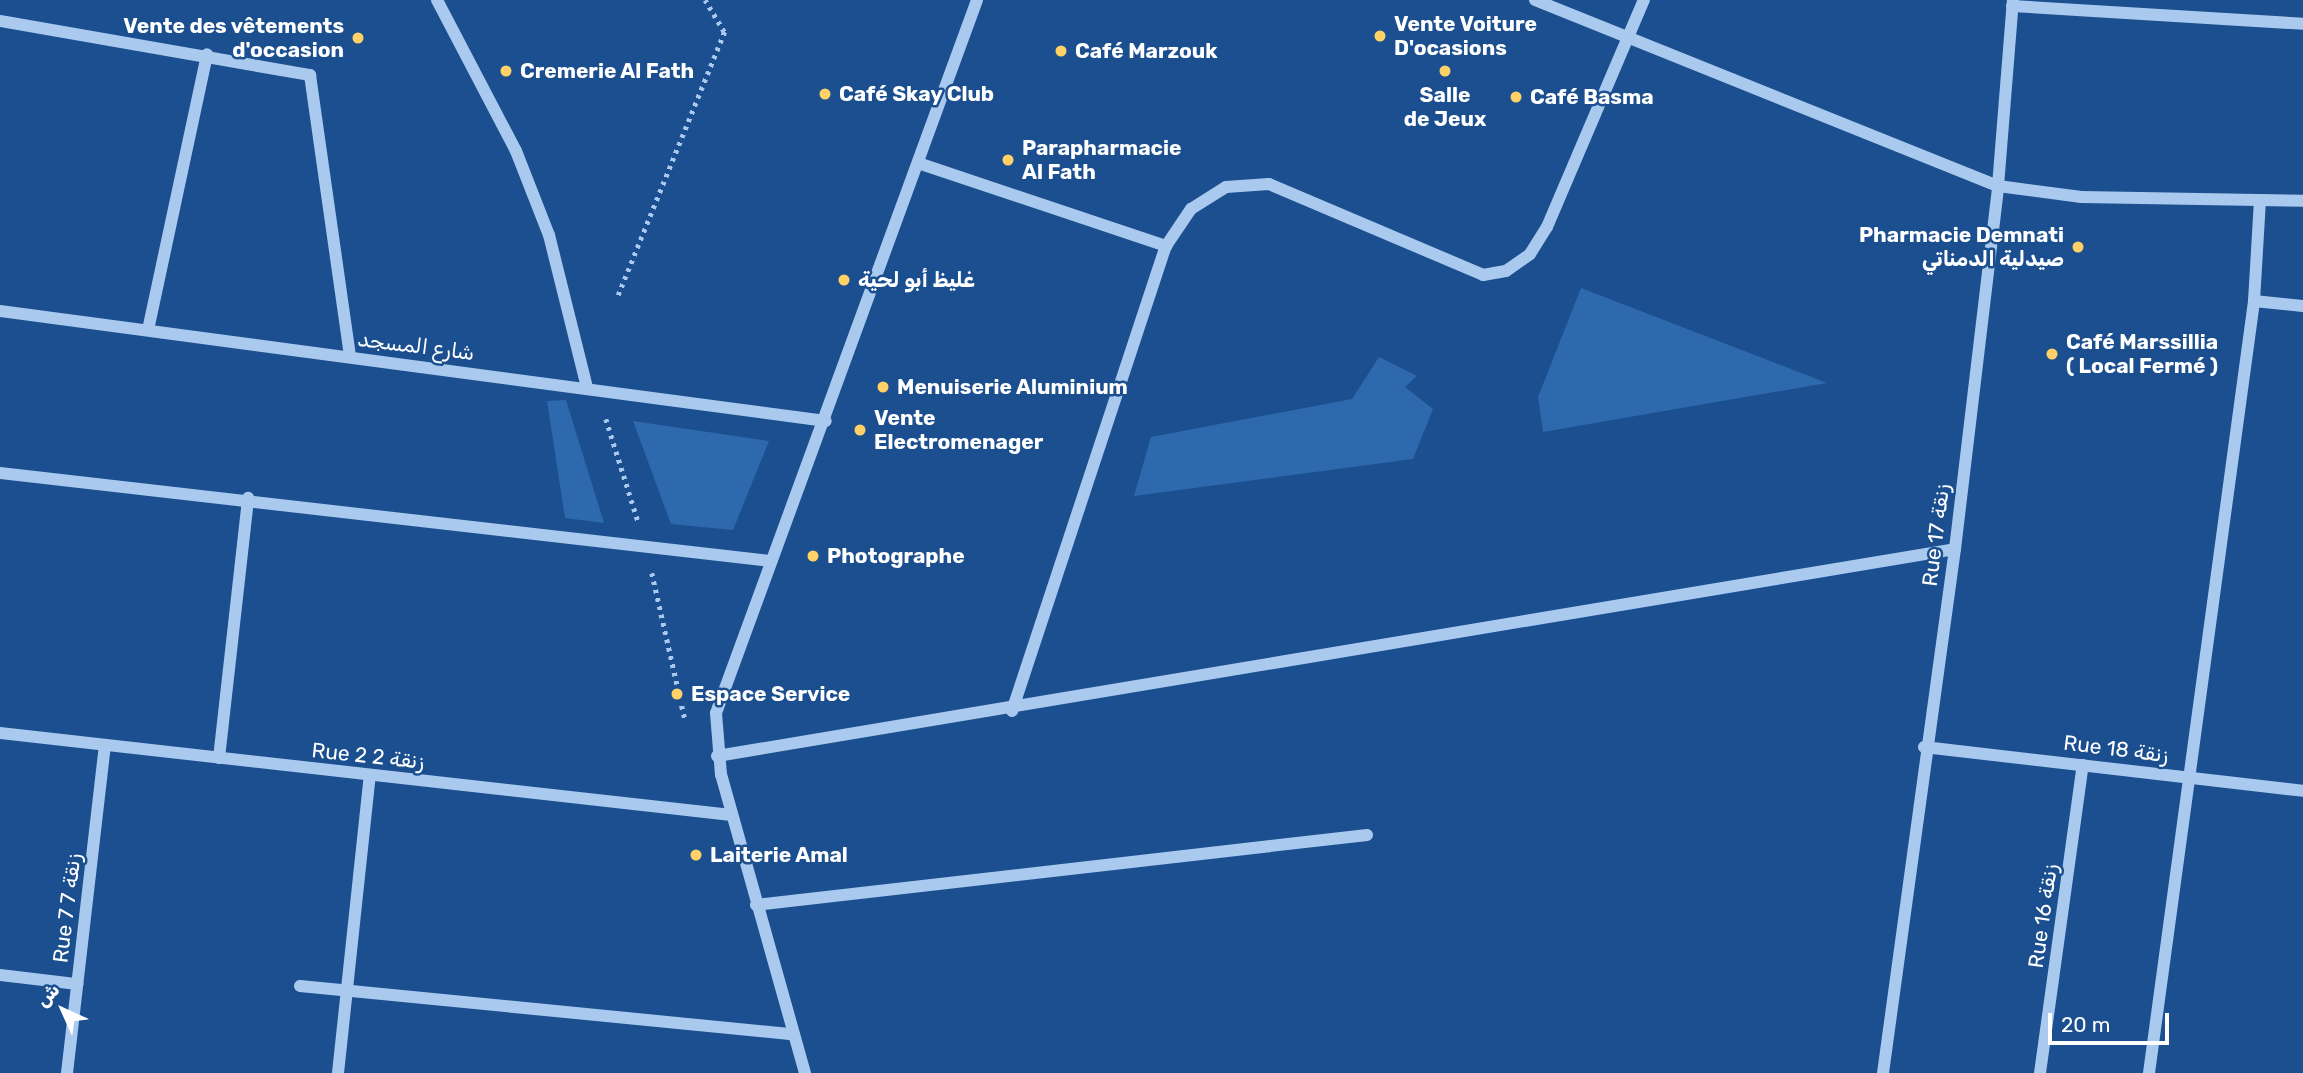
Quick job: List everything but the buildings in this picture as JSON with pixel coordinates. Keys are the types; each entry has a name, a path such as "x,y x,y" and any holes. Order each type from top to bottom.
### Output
{"street":[{"path":"437,0 516,151 550,235 587,387"},
{"path":"805,1073 795,1055 717,756 716,713 726,674 826,421 977,0"},
{"path":"1535,0 1998,186 2081,197 2303,201"},
{"path":"1012,711 1166,246 1191,209 1226,187 1269,184 1483,275 1506,271 1530,254 1547,227 1632,37 1644,0"},
{"path":"2013,3 2303,23"},
{"name":"Rue 17 زنقة","path":"1883,1073 1924,747 1955,550 1998,186 2013,3"},
{"path":"0,22 302,71 315,82 350,356"},
{"path":"148,330 207,54"},
{"path":"918,163 1166,246"},
{"path":"2149,1073 2254,301 2260,201"},
{"path":"2254,301 2303,306"},
{"name":"شارع المسجد","path":"0,310 826,421"},
{"path":"0,473 248,498 770,561"},
{"path":"219,758 248,498"},
{"path":"717,756 1012,711 1955,550"},
{"name":"Rue 2 زنقة 2","path":"0,733 105,747 732,815"},
{"name":"Rue 7 زنقة 7","path":"66,1073 105,747"},
{"name":"Rue 18 زنقة","path":"1924,747 2303,791"},
{"name":"Rue 16 زنقة","path":"2040,1073 2083,765"},
{"path":"338,1073 370,776"},
{"path":"756,905 1367,835"},
{"path":"0,975 77,984"},
{"path":"300,986 790,1034"}],"path":[{"path":"618,295 724,32 705,0"}],"shaded area":[{"path":"1581,288 1827,383 1543,432 1538,397"},
{"path":"1379,357 1417,376 1405,387 1433,409 1413,459 1134,496 1151,437 1352,399"},
{"path":"566,400 604,523 565,518 547,401"},
{"path":"633,421 769,441 733,530 671,524"}],"place":[{"name":"Vente Voiture D'ocasions","path":"1380,36"},
{"name":"Vente des vêtements d'occasion","path":"358,38"},
{"name":"Café Marzouk","path":"1061,51"},
{"name":"Cremerie Al Fath","path":"506,71"},
{"name":"Salle de Jeux","path":"1445,71"},
{"name":"Café Skay Club","path":"825,94"},
{"name":"Café Basma","path":"1516,97"},
{"name":"Parapharmacie Al Fath","path":"1008,160"},
{"name":"Pharmacie Demnati صيدلية الدمناتي","path":"2078,247"},
{"name":"غليظ أبو لحية","path":"844,280"},
{"name":"Café Marssillia ( Local Fermé )","path":"2052,354"},
{"name":"Menuiserie Aluminium","path":"883,387"},
{"name":"Vente Electromenager","path":"860,430"},
{"name":"Photographe","path":"813,556"},
{"name":"Espace Service","path":"677,694"},
{"name":"Laiterie Amal","path":"696,855"}]}
